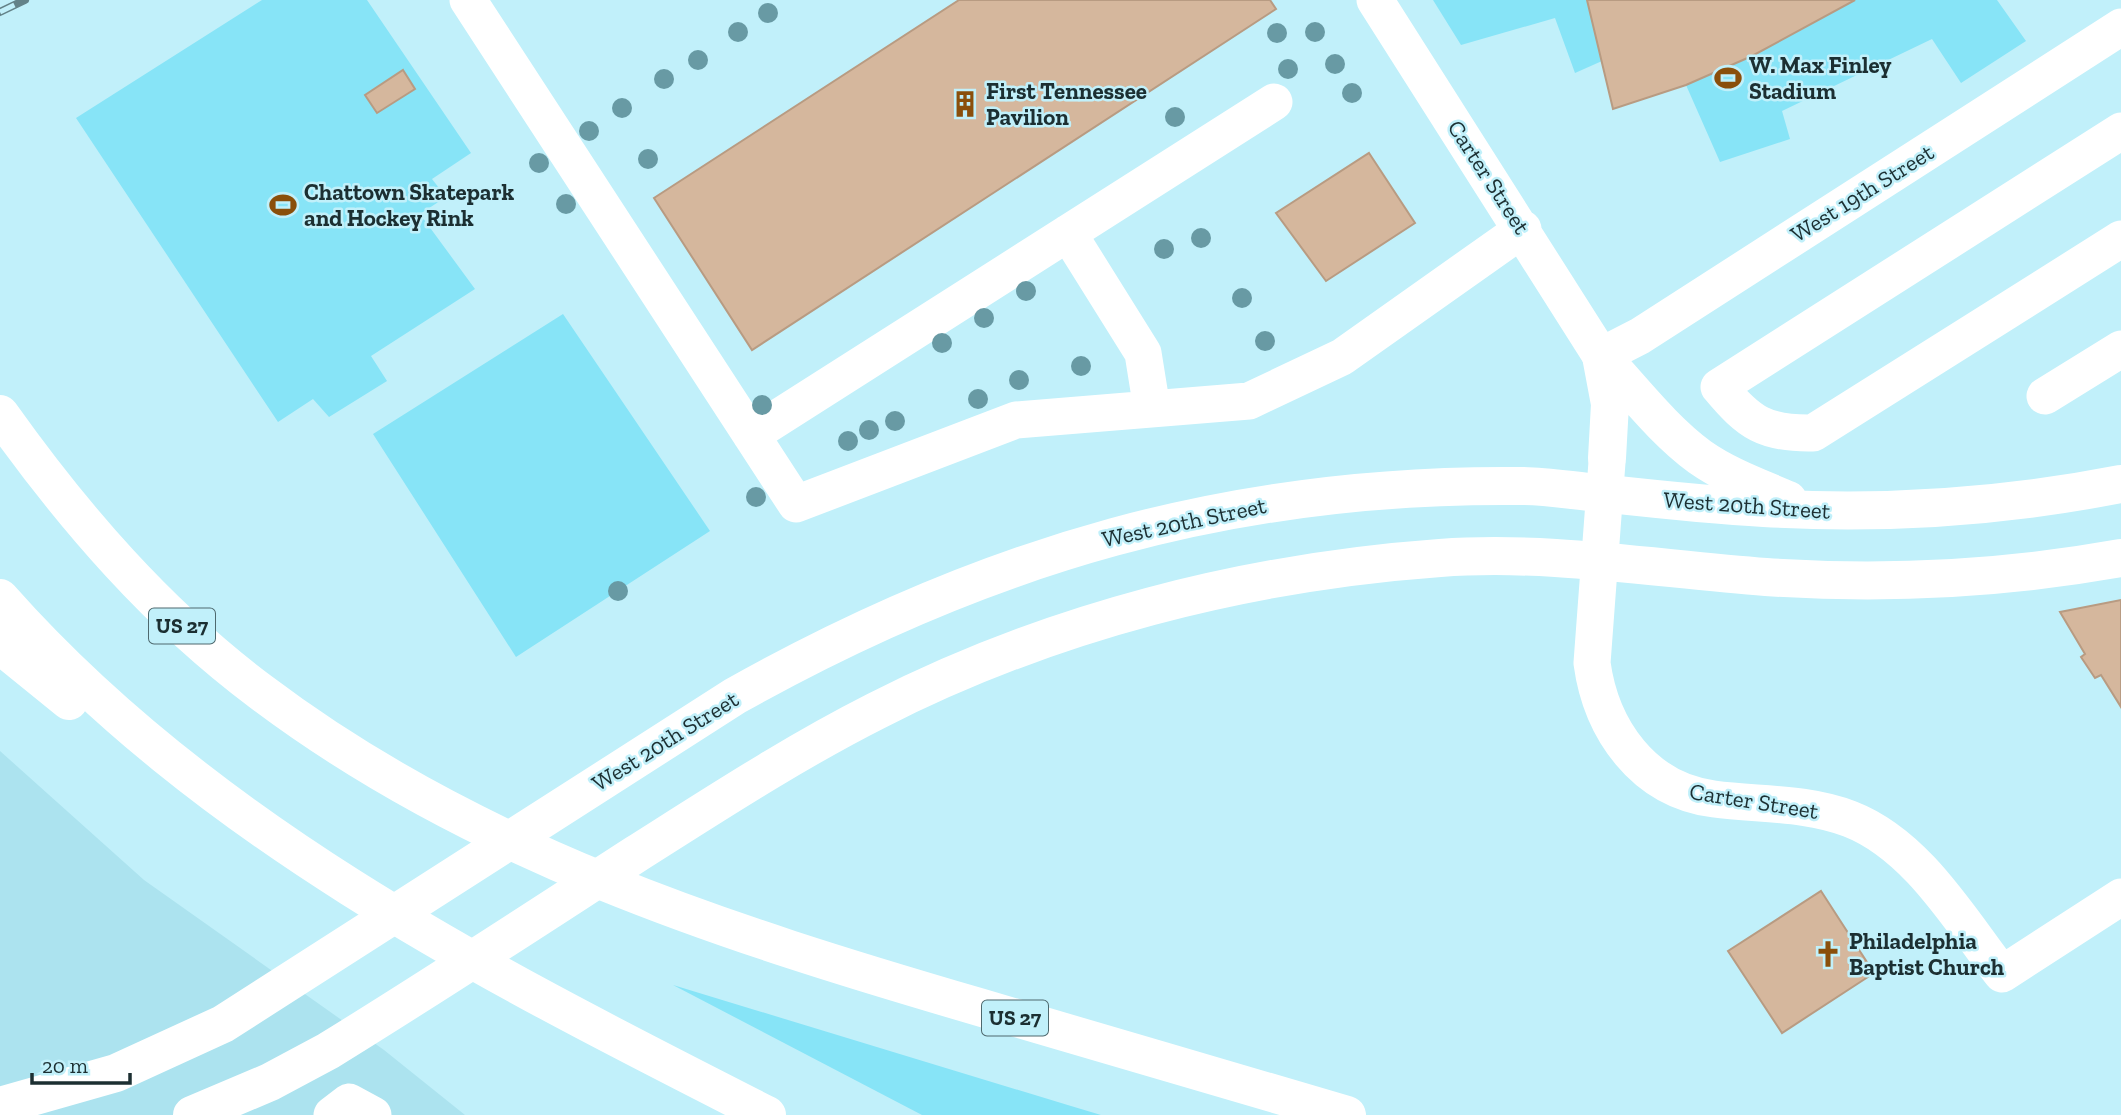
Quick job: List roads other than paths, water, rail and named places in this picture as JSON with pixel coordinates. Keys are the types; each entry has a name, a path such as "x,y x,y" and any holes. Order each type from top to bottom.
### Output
{"main road":[{"path":"1601,356 1610,404 1606,476"},
{"path":"1601,356 1660,421 1702,458 1726,473 1811,510"},
{"name":"US 27","path":"0,414 81,520 135,580 195,639 279,705 409,791 470,824 527,850 685,912 872,976 1347,1115"},
{"name":"West 20th Street","path":"0,1106 71,1088 170,1050 223,1024 735,696 879,620 1031,560 1191,517 1274,502 1358,492 1526,486 1606,476 1811,510 1917,510 1994,504 2121,484"},
{"path":"192,1115 270,1082 384,1017 807,748 956,674 1034,643 1113,617 1194,596 1358,566 1525,555 1764,576 1895,580 1999,575 2121,558"},
{"path":"0,598 73,677 141,737 306,858 444,945 568,1013 767,1115"},
{"path":"0,645 61,696 135,745 206,787"}],"street":[{"path":"468,0 796,504 1016,420 1249,401 1342,357 1523,229"},
{"name":"Carter Street","path":"1376,0 1601,356"},
{"name":"West 19th Street","path":"1601,356 1640,336 2121,27"},
{"path":"751,435 1274,102"},
{"path":"2121,131 1719,387 1741,414 1754,423 1791,433 1813,433 2121,239"},
{"path":"1068,233 1143,354 1152,409"},
{"path":"2045,396 2121,349"},
{"name":"Carter Street","path":"1606,476 1592,663 1596,688 1609,724 1630,755 1668,784 1689,793 1712,799 1802,806 1851,819 1885,839 1923,874 2001,974 2121,897"},
{"path":"332,1115 349,1102 373,1115"}],"railway":[{"path":"0,12 25,0"}],"place":[{"name":"W. Max Finley Stadium","path":"1728,78"},
{"name":"First Tennessee Pavilion","path":"965,104"},
{"name":"Chattown Skatepark and Hockey Rink","path":"283,205"},
{"name":"Philadelphia Baptist Church","path":"1828,954"}]}
